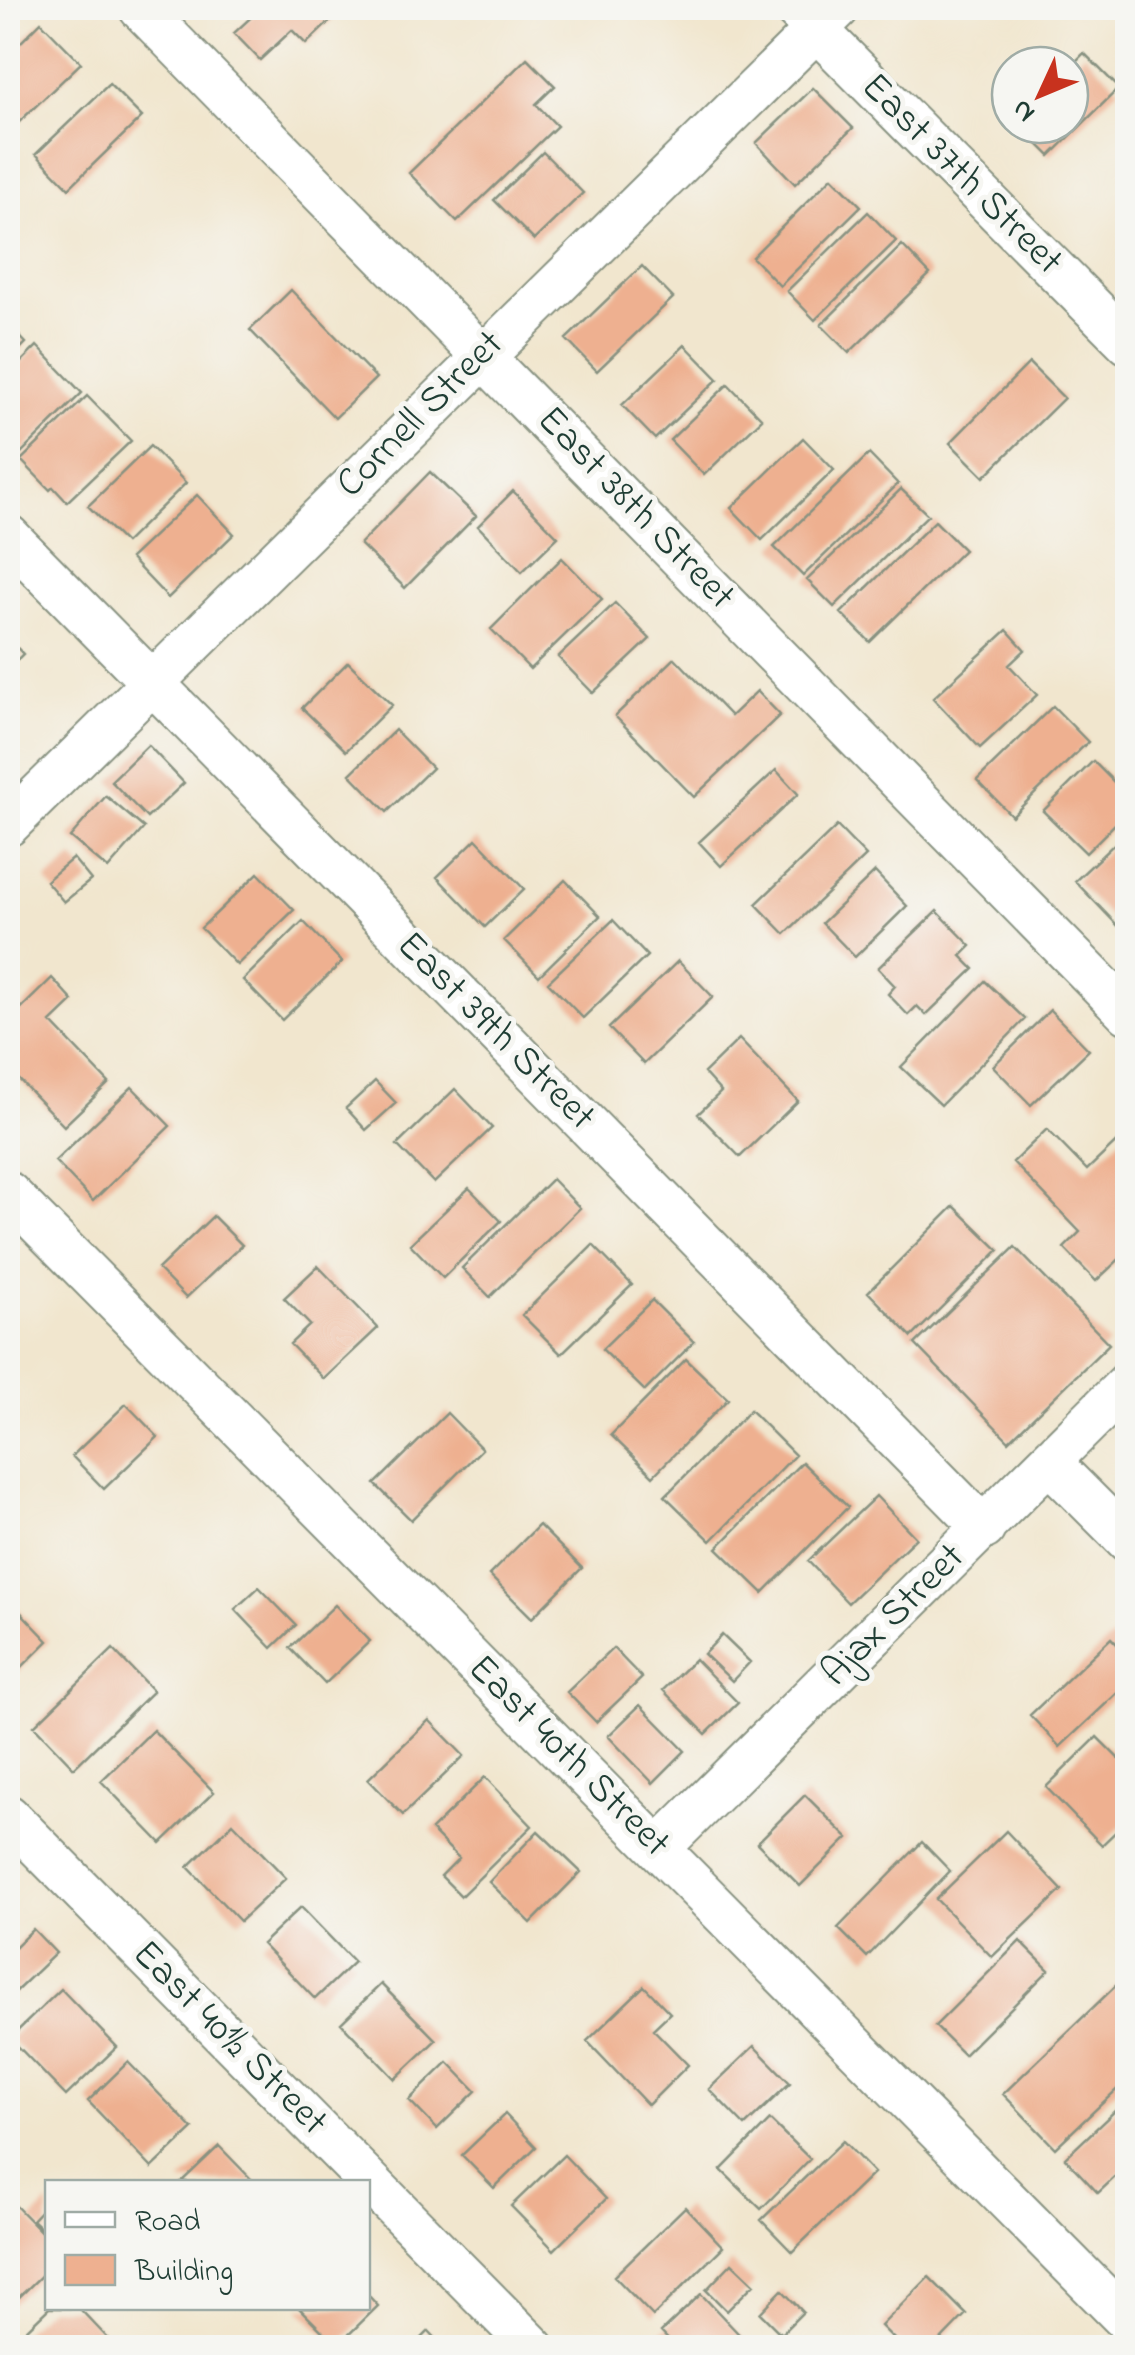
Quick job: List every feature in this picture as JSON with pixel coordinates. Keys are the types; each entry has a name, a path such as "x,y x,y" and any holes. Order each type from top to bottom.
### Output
{"street":[{"name":"East 38th Street","path":"140,8 1128,1013"},
{"name":"Cornell Street","path":"8,825 816,15"},
{"name":"East 37th Street","path":"816,15 1128,343"},
{"name":"East 39th Street","path":"8,536 984,1528"},
{"name":"East 40th Street","path":"8,1193 1128,2322"},
{"name":"Ajax Street","path":"659,1848 1128,1383"},
{"path":"1049,1462 1128,1541"},
{"name":"East 40½ Street","path":"8,1816 368,2180"},
{"name":"East 40½ Street","path":"370,2182 534,2348"}],"building":[{"path":"261,8 344,8 306,44 292,30 260,60 234,33"},
{"path":"41,22 81,63 14,127 8,120 8,55"},
{"path":"527,58 555,86 536,104 557,126 457,222 409,173"},
{"path":"1090,59 1119,88 1090,117"},
{"path":"109,84 142,117 69,188 36,154"},
{"path":"813,88 853,128 795,184 756,143"},
{"path":"1039,145 1061,145 1050,156"},
{"path":"543,152 583,193 534,240 494,200"},
{"path":"832,177 861,206 780,286 752,257"},
{"path":"868,212 896,241 815,320 787,291"},
{"path":"902,245 930,274 849,353 821,325"},
{"path":"642,266 673,298 597,371 566,339"},
{"path":"291,290 376,378 335,418 250,330"},
{"path":"8,324 26,343 8,361"},
{"path":"685,345 718,379 655,439 622,405"},
{"path":"37,346 82,393 17,457 8,447 8,375"},
{"path":"1029,363 1064,398 984,477 950,443"},
{"path":"728,384 762,419 704,475 670,440"},
{"path":"87,396 131,441 67,502 21,460"},
{"path":"803,438 834,470 762,540 731,508"},
{"path":"150,446 186,483 125,543 88,506"},
{"path":"869,454 898,484 803,576 774,547"},
{"path":"430,472 476,516 405,588 360,544"},
{"path":"901,489 928,515 834,607 807,580"},
{"path":"513,491 558,537 522,572 478,526"},
{"path":"197,495 234,534 168,598 130,558"},
{"path":"935,521 964,550 870,642 841,613"},
{"path":"562,558 602,599 530,669 491,629"},
{"path":"615,603 650,639 593,693 558,657"},
{"path":"1007,630 1025,650 1009,665 1037,695 980,748 933,698"},
{"path":"8,638 23,654 8,669"},
{"path":"675,658 731,716 757,691 780,715 694,797 615,716"},
{"path":"348,662 392,705 346,751 302,708"},
{"path":"1053,706 1088,742 1012,816 977,780"},
{"path":"395,730 432,768 387,812 350,774"},
{"path":"148,745 184,783 147,818 111,781"},
{"path":"1093,761 1128,796 1128,811 1086,853 1043,811"},
{"path":"776,770 798,794 721,866 699,842"},
{"path":"106,796 144,828 108,869 70,837"},
{"path":"837,826 866,856 785,934 756,904"},
{"path":"1128,831 1128,920 1120,928 1075,881"},
{"path":"476,839 524,889 485,927 437,877"},
{"path":"73,858 91,880 64,902 46,881"},
{"path":"875,872 907,906 855,957 822,923"},
{"path":"258,873 294,910 237,965 201,928"},
{"path":"565,880 600,916 539,976 504,940"},
{"path":"937,911 971,946 961,956 974,969 926,1015 917,1006 908,1015 888,994 895,986 878,968"},
{"path":"613,920 647,956 583,1018 548,982"},
{"path":"303,921 342,962 282,1020 243,980"},
{"path":"678,961 713,997 644,1064 609,1028"},
{"path":"52,978 73,1001 51,1022 109,1083 64,1126 8,1068 8,1021"},
{"path":"985,981 1025,1019 941,1105 901,1067"},
{"path":"1050,1010 1089,1050 1031,1105 993,1066"},
{"path":"739,1039 798,1101 740,1157 698,1114 721,1092 704,1073"},
{"path":"375,1081 396,1103 366,1130 346,1108"},
{"path":"132,1087 170,1126 93,1201 55,1161"},
{"path":"455,1089 492,1128 434,1183 397,1145"},
{"path":"1047,1129 1087,1170 1128,1131 1128,1251 1096,1281 1064,1248 1080,1232 1013,1162"},
{"path":"552,1179 580,1208 490,1297 462,1268"},
{"path":"469,1188 501,1221 443,1278 410,1244"},
{"path":"954,1206 999,1250 912,1337 868,1292"},
{"path":"213,1216 242,1245 186,1298 158,1269"},
{"path":"593,1245 632,1285 561,1354 522,1315"},
{"path":"1015,1247 1109,1344 1009,1441 915,1344"},
{"path":"318,1266 378,1328 324,1379 290,1344 310,1325 284,1298"},
{"path":"652,1300 694,1342 645,1391 602,1349"},
{"path":"686,1359 728,1399 653,1476 611,1435"},
{"path":"126,1404 158,1437 104,1489 72,1456"},
{"path":"750,1410 795,1455 711,1541 665,1496"},
{"path":"447,1413 482,1449 411,1520 375,1484"},
{"path":"802,1462 848,1507 763,1593 717,1548"},
{"path":"876,1496 916,1538 848,1603 808,1561"},
{"path":"539,1525 582,1568 532,1618 489,1575"},
{"path":"259,1587 296,1625 272,1648 235,1609"},
{"path":"8,1599 48,1641 8,1681"},
{"path":"335,1605 370,1641 325,1684 290,1648"},
{"path":"722,1635 750,1662 732,1681 704,1654"},
{"path":"1111,1638 1128,1655 1128,1683 1060,1747 1030,1715"},
{"path":"613,1648 642,1678 596,1722 567,1692"},
{"path":"113,1649 153,1691 74,1768 34,1726"},
{"path":"695,1659 738,1703 706,1734 663,1690"},
{"path":"640,1705 685,1751 653,1783 608,1736"},
{"path":"429,1720 464,1756 403,1815 368,1779"},
{"path":"153,1730 214,1792 161,1843 101,1781"},
{"path":"1097,1737 1128,1768 1128,1820 1102,1845 1046,1787"},
{"path":"485,1777 532,1826 461,1896 441,1876 459,1858 431,1830"},
{"path":"805,1795 848,1838 800,1886 757,1843"},
{"path":"233,1823 286,1878 240,1921 188,1867"},
{"path":"538,1831 581,1872 531,1923 489,1882"},
{"path":"1006,1831 1062,1890 992,1957 936,1899"},
{"path":"922,1842 950,1871 867,1957 838,1928"},
{"path":"301,1907 354,1962 315,1999 262,1944"},
{"path":"33,1929 56,1953 8,1999 8,1946 12,1950"},
{"path":"1020,1941 1049,1970 964,2055 935,2026"},
{"path":"1128,1974 1128,2079 1055,2148 1003,2094"},
{"path":"381,1984 436,2040 395,2079 341,2023"},
{"path":"644,1986 670,2013 653,2029 688,2065 648,2105 587,2041"},
{"path":"61,1989 117,2047 66,2096 10,2038"},
{"path":"754,2046 790,2083 745,2126 709,2089"},
{"path":"128,2062 193,2129 152,2168 88,2101"},
{"path":"448,2062 476,2091 437,2129 409,2100"},
{"path":"1120,2106 1128,2114 1128,2165 1098,2193 1065,2158"},
{"path":"505,2114 536,2147 494,2188 462,2155"},
{"path":"770,2120 810,2159 761,2209 721,2170"},
{"path":"843,2141 874,2173 792,2252 761,2220"},
{"path":"219,2146 252,2180 183,2180"},
{"path":"564,2155 606,2199 554,2250 511,2206"},
{"path":"8,2198 45,2236 45,2272 8,2308"},
{"path":"45,2206 45,2232 32,2220"},
{"path":"685,2207 723,2247 653,2316 614,2276"},
{"path":"732,2263 754,2284 727,2311 706,2290"},
{"path":"929,2277 966,2314 933,2348 903,2348 881,2326"},
{"path":"782,2290 803,2312 781,2334 760,2313"},
{"path":"701,2294 752,2348 676,2348 661,2332"},
{"path":"370,2297 378,2306 337,2346 301,2310 370,2310"},
{"path":"47,2310 81,2310 117,2348 39,2348 24,2332"},
{"path":"429,2331 445,2348 412,2348"}]}
